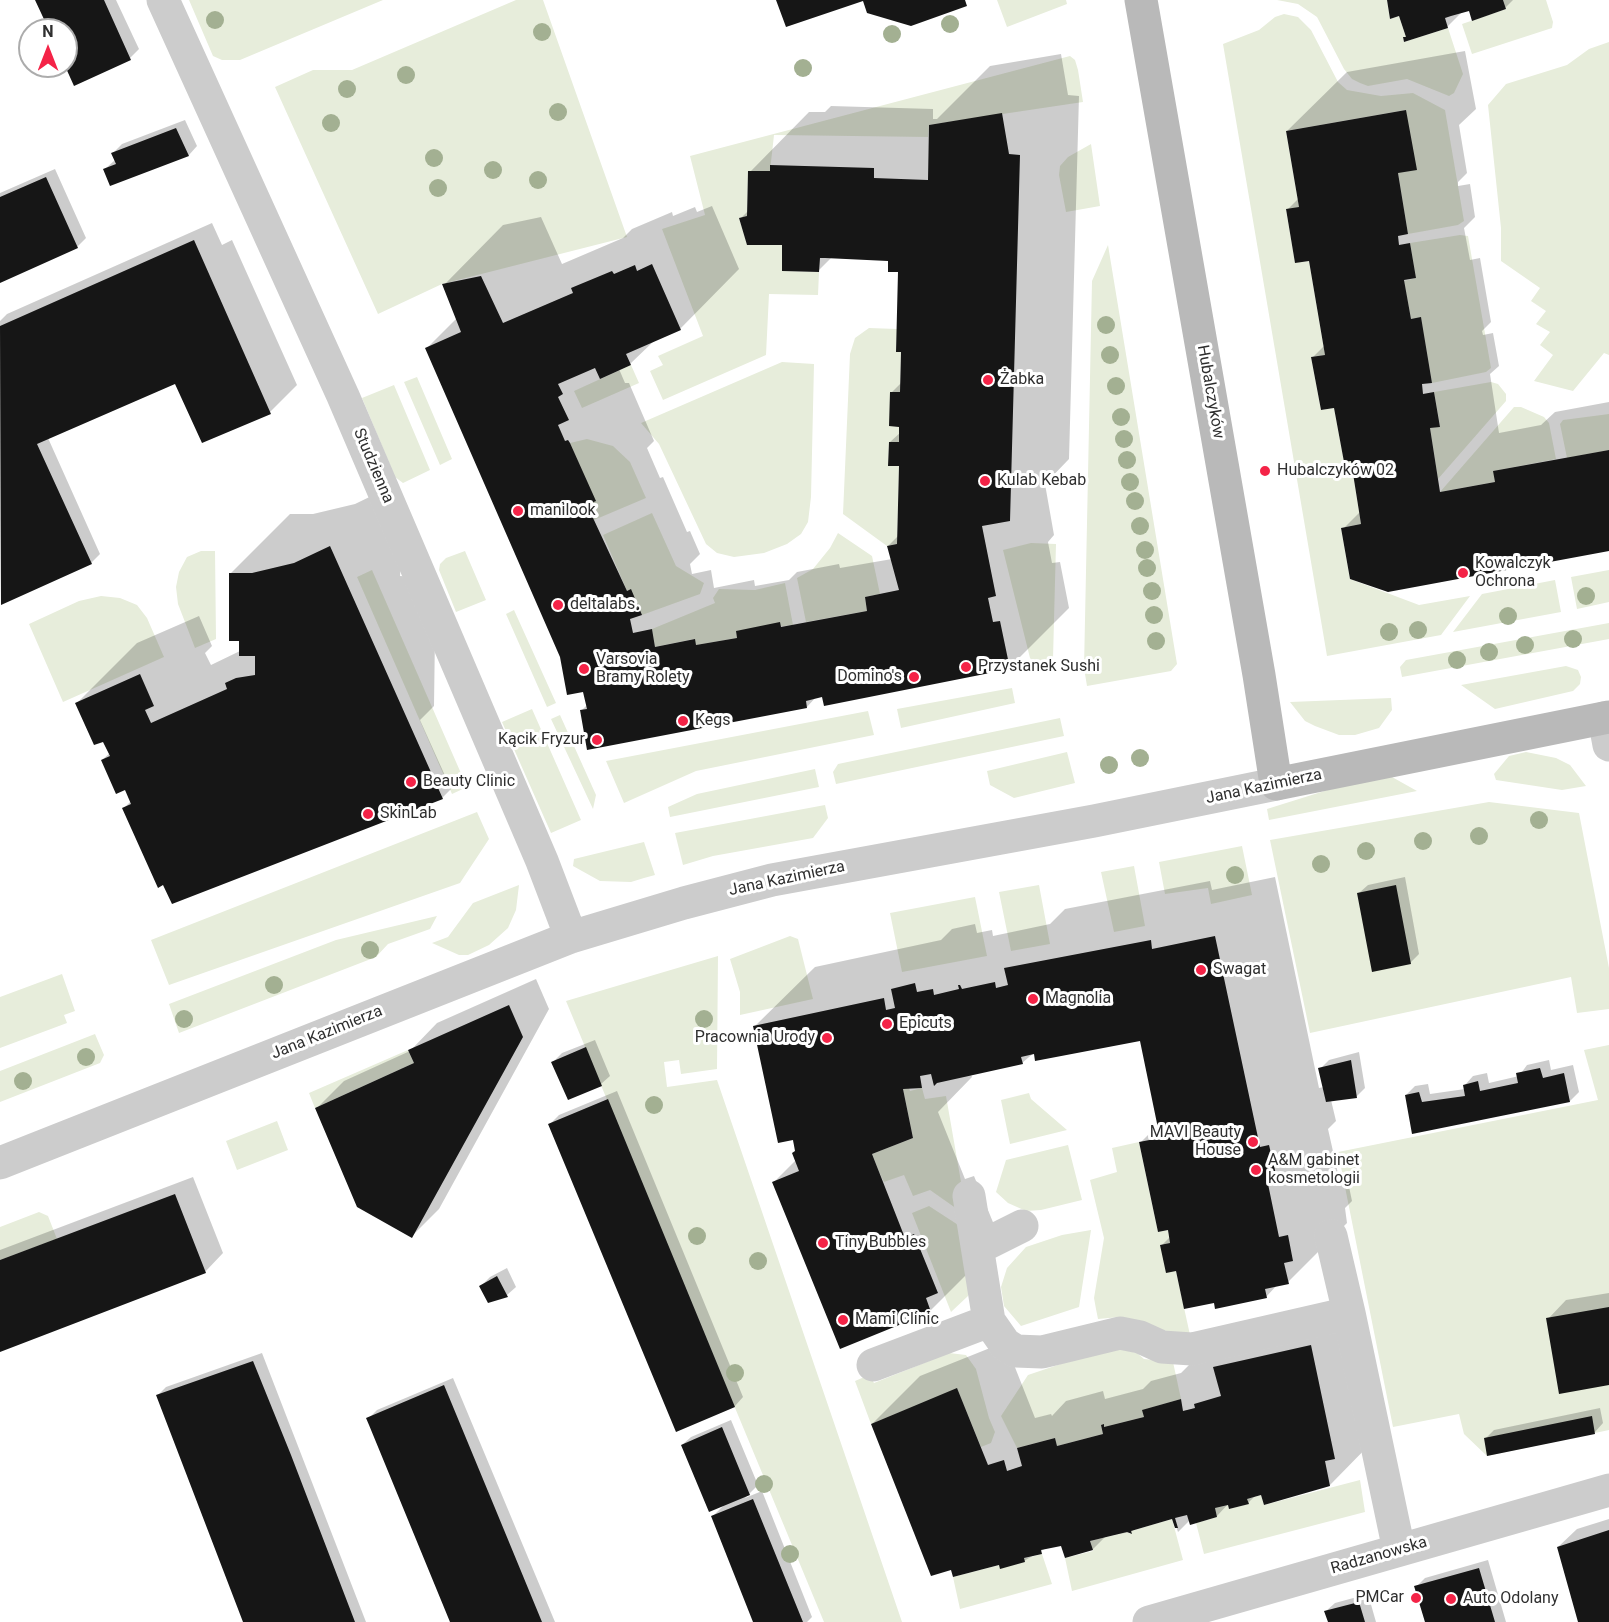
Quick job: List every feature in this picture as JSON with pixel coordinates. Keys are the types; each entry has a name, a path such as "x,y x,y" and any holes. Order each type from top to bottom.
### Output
{"street":[{"name":"Studzienna","path":"164,0 347,406 542,861 571,937"},
{"name":"Hubalczyków","path":"1141,0 1259,675 1275,784"},
{"name":"Jana Kazimierza","path":"0,1163 571,937 684,903 772,880 1094,821 1275,784 1607,726"},
{"path":"969,1197 989,1321 1005,1344 1016,1351 1028,1353 1063,1348 1098,1336 1120,1333 1140,1337 1162,1347 1192,1349 1349,1313"},
{"path":"978,1248 1022,1226"},
{"path":"1331,1236 1399,1551"},
{"path":"873,1365 989,1321"},
{"name":"Radzanowska","path":"1149,1622 1609,1490"}],"green space":[{"path":"189,0 383,0 240,60 222,60 213,56"},
{"path":"516,0 543,0 627,237 442,284 378,314 275,87 313,70 352,70"},
{"path":"997,0 1066,0 1067,4 1007,27"},
{"path":"1277,0 1387,0 1390,19 1399,16 1406,37 1403,38 1404,42 1448,28 1463,74 1454,93 1449,96 1407,79 1368,86 1360,83 1352,79 1344,69 1317,17 1298,4"},
{"path":"1503,0 1546,0 1553,22 1552,28 1472,54 1462,24 1506,9"},
{"path":"1284,14 1298,17 1311,30 1338,82 1347,90 1381,96 1413,93 1445,110 1464,221 1458,225 1408,234 1398,173 1406,110 1286,131 1299,207 1286,210 1295,262 1309,261 1325,355 1311,357 1321,410 1334,408 1344,461 1351,461 1361,524 1341,528 1350,579 1419,605 1470,596 1441,635 1327,656 1223,44 1259,30 1275,17"},
{"path":"1609,42 1609,355 1604,353 1573,391 1534,381 1553,355 1540,345 1550,332 1536,324 1546,311 1531,301 1540,288 1501,261 1501,228 1488,105 1506,84 1567,65 1589,49"},
{"path":"1070,56 1075,60 1078,70 1083,102 929,125 928,137 774,135 770,171 748,171 747,216 739,218 747,244 782,245 782,271 819,272 818,295 769,294 766,355 663,400 650,371 663,365 658,356 703,336 662,229 705,215 690,156"},
{"path":"1091,144 1100,206 1066,212 1059,175 1060,166 1068,157"},
{"path":"1460,235 1468,236 1491,368 1486,372 1432,383 1421,318 1411,319 1404,281 1416,278 1410,243"},
{"path":"1108,245 1177,664 1171,671 1087,686 1084,668 1092,281"},
{"path":"869,328 897,329 896,351 901,352 899,442 889,442 888,466 899,466 897,544 887,546 843,514 850,354 855,338"},
{"path":"782,362 814,364 811,497 808,522 801,534 787,544 764,553 734,557 717,553 706,544 659,444 641,423"},
{"path":"631,365 639,383 582,408 574,391"},
{"path":"417,377 452,459 440,465 404,382"},
{"path":"1491,382 1498,384 1506,394 1506,401 1438,479 1430,428 1440,426 1434,392"},
{"path":"394,385 430,470 403,483 395,477 362,398"},
{"path":"1514,407 1521,407 1544,417 1549,423 1556,459 1494,471 1495,482 1440,492"},
{"path":"1609,414 1609,450 1567,458 1560,424 1563,420"},
{"path":"587,439 613,446 630,462 646,498 594,520 587,505 595,501 570,443"},
{"path":"652,513 676,566 704,583 700,594 642,615 630,590 627,591 603,535"},
{"path":"838,533 872,556 880,594 865,597 867,611 806,622 797,578 813,569 830,548"},
{"path":"1031,543 1056,544 1053,659 1034,663 1030,658 1003,550"},
{"path":"201,551 215,551 216,639 195,648 178,604 176,587 179,572 187,557"},
{"path":"465,551 486,600 456,612 439,570 440,564 446,558"},
{"path":"372,570 467,787 452,794 357,577"},
{"path":"1609,570 1609,602 1577,609 1571,577"},
{"path":"1555,580 1561,612 1453,632 1482,594"},
{"path":"785,583 793,625 736,631 737,638 696,645 694,639 655,647 652,629 715,603 713,598 719,589 755,590"},
{"path":"101,596 120,598 137,605 147,618 164,657 63,702 29,624 79,601"},
{"path":"514,610 556,703 547,707 506,614"},
{"path":"1609,623 1609,639 1402,677 1400,667 1406,660"},
{"path":"1566,666 1578,670 1581,677 1580,684 1573,691 1495,709 1461,685"},
{"path":"1012,688 1015,703 901,728 897,709"},
{"path":"1391,698 1392,710 1379,728 1355,735 1339,735 1305,721 1290,702"},
{"path":"532,709 581,820 551,833 502,722"},
{"path":"868,711 874,735 696,771 624,803 606,761"},
{"path":"560,715 596,795 593,809 551,719"},
{"path":"1060,718 1064,736 836,784 833,772 838,764"},
{"path":"1067,752 1075,783 1014,798 990,785 987,771"},
{"path":"1526,752 1556,758 1570,765 1586,786 1562,790 1496,780 1494,774 1509,756"},
{"path":"815,769 819,787 670,817 668,807 697,794"},
{"path":"1392,777 1417,791 1269,820 1267,809 1334,788"},
{"path":"1489,802 1579,813 1609,968 1609,1009 1577,1013 1571,977 1310,1033 1270,840"},
{"path":"825,805 828,818 813,838 713,856 683,865 675,833"},
{"path":"477,812 489,839 460,883 169,985 151,940"},
{"path":"644,842 655,875 631,882 600,881 573,866 574,859"},
{"path":"1242,846 1252,895 1211,904 1208,888 1165,894 1159,862"},
{"path":"1134,866 1145,926 1114,932 1101,872"},
{"path":"519,885 516,910 508,928 489,945 468,955 459,955 432,943 448,937 473,903"},
{"path":"1039,885 1050,944 1011,951 999,892"},
{"path":"975,897 987,956 902,972 890,913"},
{"path":"437,916 430,929 388,944 376,957 179,1033 169,1004 336,940"},
{"path":"790,936 798,939 813,999 740,1015 740,992 730,959"},
{"path":"718,956 717,1069 681,1074 679,1060 664,1062 667,1087 717,1080 902,1622 824,1622 566,1001"},
{"path":"62,974 75,1011 64,1015 67,1023 0,1048 0,997"},
{"path":"95,1034 104,1055 100,1063 0,1102 0,1071"},
{"path":"1609,1045 1609,1430 1487,1456 1464,1434 1459,1414 1393,1427 1338,1152 1598,1100 1584,1050"},
{"path":"408,1050 414,1063 315,1108 309,1093"},
{"path":"909,1088 910,1091 922,1088 925,1099 946,1096 967,1216 930,1190 913,1196 904,1175 884,1182 880,1174 872,1154 913,1138 903,1089"},
{"path":"1029,1093 1031,1099 1067,1130 1010,1144 1001,1100"},
{"path":"277,1121 288,1150 237,1170 226,1141"},
{"path":"1139,1142 1158,1232 1168,1230 1170,1243 1160,1245 1176,1271 1190,1335 1183,1336 1120,1317 1098,1319 1094,1298 1104,1238 1090,1180 1117,1172 1112,1148"},
{"path":"1068,1145 1082,1200 1041,1210 1026,1211 1008,1203 996,1192 1006,1160"},
{"path":"929,1206 969,1232 968,1296 951,1312 912,1213"},
{"path":"39,1212 48,1216 57,1239 0,1260 0,1227"},
{"path":"1091,1230 1079,1307 1021,1326 1004,1306 1001,1287 1007,1268 1026,1247 1062,1235"},
{"path":"1111,1347 1137,1353 1144,1359 1173,1362 1181,1399 1143,1410 1144,1417 1104,1427 1101,1425 1103,1434 1057,1446 1055,1438 1017,1448 1001,1416 1028,1375"},
{"path":"949,1353 966,1355 976,1369 995,1432 991,1443 981,1447 957,1389 871,1424 855,1381 869,1375 874,1383"},
{"path":"1360,1480 1365,1512 1204,1554 1196,1523 1217,1517 1215,1508 1228,1505 1229,1509 1248,1504 1247,1499 1261,1495 1264,1505"},
{"path":"1172,1519 1183,1560 1072,1591 1065,1558 1093,1551 1090,1541 1127,1532 1131,1534 1131,1531"},
{"path":"1042,1554 1052,1584 960,1609 953,1577"}],"building":[{"path":"35,0 104,0 131,60 74,86 70,78 78,78 78,18 43,18"},
{"path":"776,0 965,0 967,6 911,26 867,13 863,1 786,27"},
{"path":"1387,0 1503,0 1506,9 1472,21 1469,11 1451,16 1445,18 1448,28 1404,42 1403,37 1406,37 1399,16 1390,19"},
{"path":"1406,110 1417,170 1398,173 1408,234 1398,236 1399,245 1410,243 1416,278 1404,280 1411,319 1421,317 1432,383 1422,384 1423,394 1434,392 1440,427 1430,428 1440,492 1495,482 1493,471 1609,450 1609,551 1388,592 1350,579 1341,528 1361,524 1351,461 1344,462 1334,408 1321,410 1311,357 1325,355 1309,261 1295,263 1286,209 1299,207 1286,131"},
{"path":"1002,113 1009,154 1020,155 1010,521 982,526 996,596 988,598 993,622 1000,621 1010,669 824,706 822,697 806,701 807,708 587,750 580,710 587,709 583,692 567,695 560,657 425,348 461,332 442,284 481,276 503,323 573,293 571,288 612,271 614,274 635,265 637,271 652,264 681,330 626,354 631,365 600,379 595,368 558,384 563,394 558,397 569,420 558,425 565,441 568,440 570,443 596,501 587,505 627,591 631,589 642,615 630,619 633,633 652,629 655,647 695,639 696,645 737,638 736,631 780,622 781,627 867,611 865,597 899,590 887,546 897,544 899,466 888,466 889,442 899,442 899,427 889,426 890,392 900,392 901,352 896,352 898,272 888,272 888,261 825,258 820,258 819,272 782,271 782,245 747,245 739,218 747,216 748,171 770,171 770,165 874,168 874,178 928,180 929,125"},
{"path":"176,128 189,156 110,186 103,169 116,164 111,153"},
{"path":"46,177 78,248 0,283 0,197"},
{"path":"194,240 271,414 202,443 175,384 37,444 92,564 1,605 0,326"},
{"path":"330,546 443,799 172,904 163,885 158,888 122,808 131,804 125,790 116,794 101,760 110,756 103,742 94,745 75,703 140,674 154,706 145,710 151,723 227,689 225,683 236,678 255,675 255,656 239,656 239,641 229,641 229,573 252,573 294,563"},
{"path":"1396,885 1411,964 1372,972 1357,893"},
{"path":"1215,936 1260,1147 1269,1145 1275,1170 1277,1182 1268,1184 1279,1237 1288,1235 1293,1261 1284,1263 1289,1284 1265,1289 1267,1298 1215,1309 1214,1303 1184,1309 1176,1271 1166,1273 1160,1245 1170,1243 1168,1230 1158,1232 1139,1142 1160,1138 1140,1041 1035,1061 1034,1054 1021,1057 1023,1064 937,1083 934,1086 931,1074 920,1076 922,1088 903,1089 913,1138 872,1154 905,1238 914,1234 938,1293 926,1298 931,1312 840,1349 772,1182 799,1171 792,1153 795,1151 793,1140 778,1143 753,1026 884,998 886,1010 895,1008 891,989 915,983 917,992 933,989 934,995 959,989 958,985 962,989 995,982 996,988 1008,985 1004,968 1151,940 1152,949"},
{"path":"509,1005 523,1037 412,1238 357,1207 315,1108 414,1063 408,1050"},
{"path":"586,1047 602,1086 568,1100 551,1062"},
{"path":"1351,1060 1357,1098 1326,1102 1318,1068"},
{"path":"1540,1068 1543,1078 1564,1073 1570,1102 1412,1134 1405,1095 1419,1092 1422,1102 1465,1096 1463,1085 1478,1081 1480,1091 1518,1083 1516,1073"},
{"path":"608,1099 735,1407 676,1432 548,1124"},
{"path":"175,1194 206,1273 0,1352 0,1260"},
{"path":"497,1276 508,1297 488,1303 479,1286"},
{"path":"1609,1307 1609,1385 1559,1394 1546,1318"},
{"path":"1311,1345 1335,1459 1325,1461 1330,1486 1264,1505 1261,1495 1247,1499 1249,1504 1229,1509 1228,1505 1215,1508 1217,1517 1190,1525 1187,1515 1175,1518 1178,1528 1175,1528 1172,1519 1131,1531 1132,1534 1127,1532 1090,1541 1093,1550 1065,1558 1061,1546 1041,1550 1042,1554 1024,1558 1025,1562 1000,1569 999,1565 953,1577 951,1570 931,1576 871,1424 957,1388 988,1465 1004,1460 1007,1471 1022,1466 1017,1448 1055,1438 1057,1446 1103,1434 1101,1425 1104,1424 1104,1427 1144,1417 1142,1410 1181,1399 1183,1411 1195,1408 1194,1404 1221,1396 1213,1367"},
{"path":"253,1361 355,1622 243,1622 156,1395"},
{"path":"444,1385 542,1622 450,1622 366,1418"},
{"path":"1592,1416 1595,1434 1487,1456 1484,1438"},
{"path":"722,1427 750,1495 709,1512 681,1445"},
{"path":"753,1499 803,1622 753,1622 711,1516"},
{"path":"1609,1530 1609,1622 1578,1622 1557,1547"},
{"path":"1479,1568 1495,1622 1425,1622 1414,1586"},
{"path":"1359,1602 1365,1622 1328,1622 1324,1611"}],"place":[{"name":"Żabka","path":"988,380"},
{"name":"Hubalczyków 02","path":"1265,471"},
{"name":"Kulab Kebab","path":"985,481"},
{"name":"manilook","path":"518,511"},
{"name":"Kowalczyk Ochrona","path":"1463,573"},
{"name":"deltalabs.","path":"558,605"},
{"name":"Przystanek Sushi","path":"966,667"},
{"name":"Varsovia Bramy Rolety","path":"584,669"},
{"name":"Domino's","path":"914,677"},
{"name":"Kegs","path":"683,721"},
{"name":"Kącik Fryzur","path":"597,740"},
{"name":"Beauty Clinic","path":"411,782"},
{"name":"SkinLab","path":"368,814"},
{"name":"Swagat","path":"1201,970"},
{"name":"Magnolia","path":"1033,999"},
{"name":"Epicuts","path":"887,1024"},
{"name":"Pracownia Urody","path":"827,1038"},
{"name":"MAVI Beauty House","path":"1253,1142"},
{"name":"A&M gabinet kosmetologii","path":"1256,1170"},
{"name":"Tiny Bubbles","path":"823,1243"},
{"name":"Mami Clinic","path":"843,1320"},
{"name":"PMCar","path":"1416,1598"},
{"name":"Auto Odolany","path":"1451,1599"}]}
